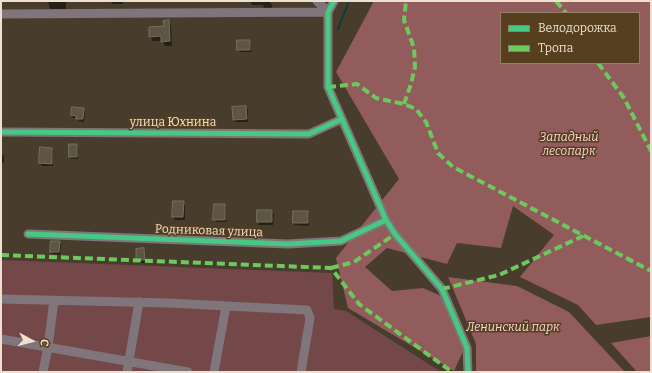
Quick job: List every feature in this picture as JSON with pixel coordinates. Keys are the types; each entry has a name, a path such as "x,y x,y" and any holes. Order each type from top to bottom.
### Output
{"street":[{"path":"318,1 328,12"},
{"path":"334,1 328,12 328,87 386,220 395,234 442,289 467,348 468,372"},
{"path":"1,14 328,12"},
{"name":"улица Юхнина","path":"1,132 309,134 342,119"},
{"name":"Родниковая улица","path":"28,234 288,244 341,241 386,220"},
{"path":"1,299 139,302 307,310 310,318 301,372"},
{"path":"43,372 54,300"},
{"path":"127,372 139,302"},
{"path":"214,372 226,306"},
{"path":"1,339 188,372"}],"shaded area":[{"path":"1,260 332,273 334,309 346,311 441,372 1,372"}],"green space":[{"name":"Западный лесопарк","path":"374,1 651,1 651,317 596,325 578,305 520,277 554,235 513,206 501,248 457,243 447,264 387,248 365,267 392,291 423,288 441,296 464,349 454,371 348,308 336,258 399,179 336,72"},
{"name":"Ленинский парк","path":"448,277 517,286 569,312 625,372 476,372 476,344"},
{"path":"651,336 651,372 637,372 611,343"}],"building":[{"path":"169,20 170,41 161,42 161,36 149,37 149,27 164,26 163,21"},
{"path":"237,40 250,40 250,50 237,50"},
{"path":"246,106 247,119 233,120 232,107"},
{"path":"72,107 84,108 83,119 76,119 76,116 71,115"},
{"path":"69,144 77,144 77,157 69,157"},
{"path":"40,147 52,148 52,164 39,163"},
{"path":"173,201 184,201 183,217 172,217"},
{"path":"214,204 225,204 225,220 213,220"},
{"path":"257,210 272,210 272,222 257,222"},
{"path":"293,211 308,211 308,223 293,223"},
{"path":"51,241 60,241 59,252 50,252"},
{"path":"144,248 145,260 136,260 136,249"}],"waterway":[{"path":"338,29 349,1"}],"marked path":[{"path":"404,104 415,67 414,48 404,20 406,1"},
{"path":"556,1 565,12"},
{"path":"599,64 624,98 651,151"},
{"path":"328,87 357,84 376,98 404,104 416,109 426,122 438,153 453,167 651,271"},
{"path":"331,268 354,262 395,234"},
{"path":"442,289 499,275 583,236"},
{"path":"1,255 331,268 359,304 452,372"}],"cycle path":[{"path":"334,1 328,12 328,87 386,220 395,234 442,289 467,348 468,372"},
{"path":"1,132 309,134 342,119"},
{"path":"28,234 288,244 341,241 386,220"}]}
